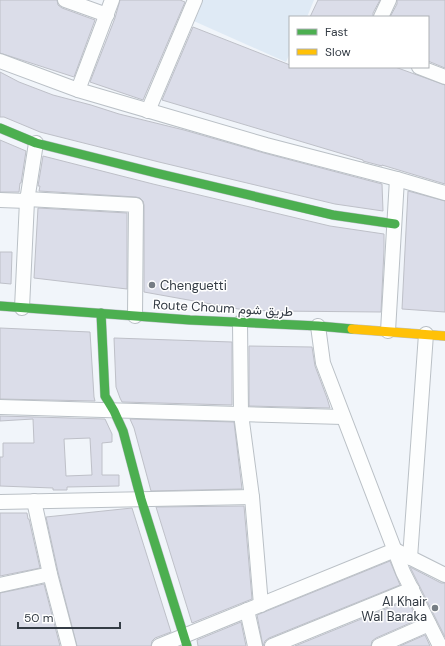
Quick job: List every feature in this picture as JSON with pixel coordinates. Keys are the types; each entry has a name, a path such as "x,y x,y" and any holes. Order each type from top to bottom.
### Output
{"main road":[{"path":"0,128 36,143 333,215 395,224"},
{"name":"Route Choum طريق شوم","path":"0,306 240,323 318,326 445,336"},
{"path":"101,312 105,396 123,431 141,499 185,641"}],"street":[{"path":"65,0 107,15"},
{"path":"78,90 112,0"},
{"path":"148,111 195,0"},
{"path":"381,16 389,0"},
{"path":"0,61 78,90 148,111 266,145 445,193"},
{"path":"422,68 445,77"},
{"path":"22,308 27,200 36,143"},
{"path":"388,331 397,179"},
{"path":"0,200 136,205 136,316"},
{"path":"240,323 241,414 252,498 261,605"},
{"path":"318,326 323,363 343,417 403,572 440,646"},
{"path":"410,558 426,334"},
{"path":"0,407 343,417"},
{"path":"0,502 252,498"},
{"path":"34,501 50,574 69,646"},
{"path":"395,550 445,575"},
{"path":"159,646 185,641 247,610 395,550"},
{"path":"0,585 50,574"},
{"path":"272,646 412,589"},
{"path":"247,610 255,646"},
{"path":"379,646 429,624"}],"shaded area":[{"path":"196,0 314,0 307,16 289,16 289,55 286,62 187,18"}],"building":[{"path":"0,0 57,0 58,5 62,8 95,20 74,77 0,53"},
{"path":"120,0 180,0 185,2 143,100 90,82 115,18"},
{"path":"318,0 380,0 373,13 373,16 310,16"},
{"path":"397,0 445,0 445,68 429,61 429,16 391,16 397,4"},
{"path":"193,27 289,65 289,68 398,68 445,85 445,184 382,165 363,161 162,100"},
{"path":"0,72 19,82 53,95 382,184 383,211 335,204 40,132 4,117 0,117"},
{"path":"0,140 26,151 19,192 0,192"},
{"path":"43,156 330,226 384,234 381,312 244,310 144,292 143,201 136,197 39,191 40,186 38,186"},
{"path":"408,191 445,201 445,312 402,309"},
{"path":"38,208 127,213 127,289 34,278"},
{"path":"0,252 12,252 11,284 0,283"},
{"path":"0,328 90,332 95,401 0,399"},
{"path":"114,338 232,342 232,405 122,402 116,387"},
{"path":"249,346 312,347 315,366 330,408 249,406"},
{"path":"0,416 105,419 112,434 112,442 102,443 102,475 119,475 119,486 67,487 67,490 53,490 53,488 0,486 0,457 3,457 3,443 34,443 33,419 0,421","holes":["90,438 92,475 66,476 64,439"]},
{"path":"130,419 234,422 242,489 151,491 134,428"},
{"path":"244,506 252,599 192,623 156,507"},
{"path":"132,508 171,632 155,638 152,641 151,646 77,646 46,517"},
{"path":"0,513 27,513 40,568 0,576"},
{"path":"390,561 400,585 269,638 265,641 263,646 257,615"},
{"name":"Al Khair Wal Baraka","path":"410,567 441,583 445,583 445,637"},
{"path":"44,584 60,646 0,646 0,593"},
{"path":"408,600 417,620 376,638 372,641 371,646 295,646"},
{"path":"241,622 246,646 198,646 197,640"},
{"path":"425,635 430,646 400,646"}],"traffic: fast":[{"path":"0,128 36,143 156,173 333,215 395,224"},
{"path":"0,306 190,320 352,329"},
{"path":"101,313 105,396 123,431 141,499 187,646"}],"traffic: slow":[{"path":"352,329 445,336"}],"place":[{"name":"Chenguetti","path":"152,285"},
{"name":"Al Khair Wal Baraka","path":"435,608"}]}
